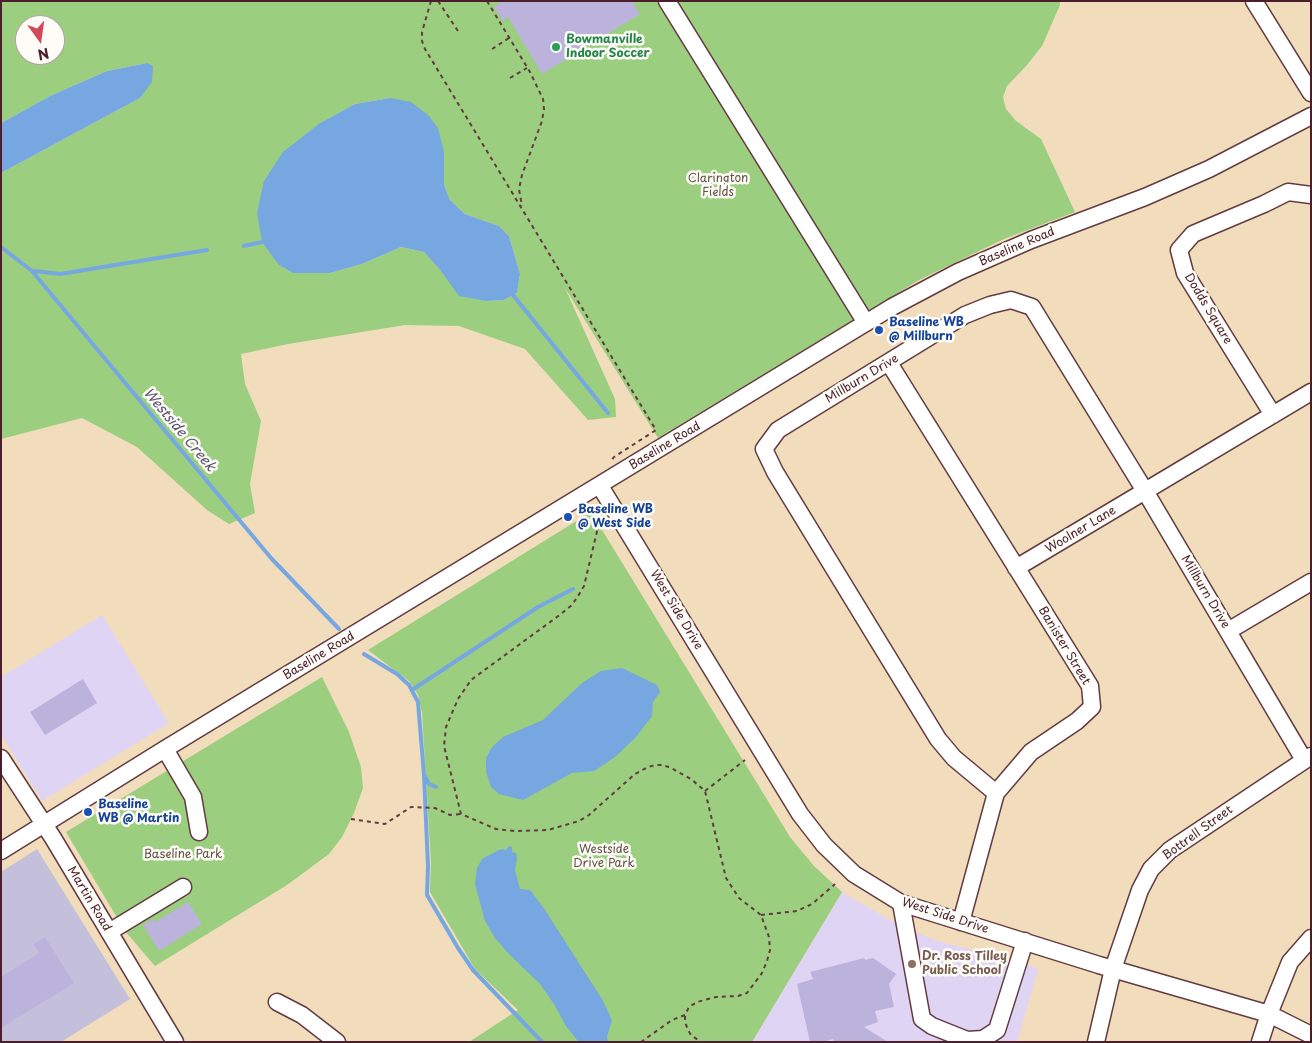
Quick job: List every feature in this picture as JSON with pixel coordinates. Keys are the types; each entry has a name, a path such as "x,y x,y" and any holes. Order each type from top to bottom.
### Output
{"street":[{"path":"668,1 866,323"},
{"path":"1254,1 1311,93"},
{"name":"Baseline Road","path":"1,851 892,307 958,272 1031,240 1145,197 1200,173 1311,116"},
{"name":"Dodds Square","path":"1273,415 1184,272 1179,250 1192,234 1288,192 1311,195"},
{"name":"Millburn Drive","path":"996,794 954,758 938,739 780,480 764,450 778,430 965,315 990,305 1011,300 1032,307 1228,631 1308,758"},
{"name":"Banister Street","path":"889,362 1090,686 1092,708 1077,721 1031,752 996,794 961,922"},
{"path":"1145,491 1311,392"},
{"name":"West Side Drive","path":"600,486 800,814 812,831 840,862 854,874 901,903 1113,969 1269,1014 1311,1035"},
{"name":"Woolner Lane","path":"1016,568 1145,491"},
{"path":"1228,631 1311,582"},
{"path":"166,749 194,797 200,832"},
{"name":"Martin Road","path":"1,758 44,825 175,1042"},
{"name":"Bottrell Street","path":"1096,1042 1113,969 1140,890 1151,869 1170,850 1308,758"},
{"path":"109,932 183,886"},
{"path":"901,903 922,1018 932,1026 967,1040 983,1039 996,1030 1025,941"},
{"path":"1260,1042 1290,962 1311,938"},
{"path":"277,1002 302,1016 337,1042"}],"path":[{"path":"431,1 422,32 422,41 425,49 656,430 614,457 611,460 611,464"},
{"path":"438,1 458,31"},
{"path":"487,1 539,88 544,109 519,189 524,211"},
{"path":"492,48 509,38"},
{"path":"510,78 528,68"},
{"path":"461,814 444,746 446,727 458,699 471,680 572,605 584,586 599,523"},
{"path":"705,791 745,760"},
{"path":"351,819 385,824 411,807 435,808 450,815 461,814 496,829 532,831 555,828 579,821 589,815 635,774 648,767 663,765 691,779 705,791 726,878 739,898 761,915 769,937 770,950 762,972 749,991 743,995 716,996 697,1002 689,1007 685,1015 685,1022 688,1030 700,1042"},
{"path":"761,915 797,912 812,904 835,884"},
{"path":"642,1042 672,1020 685,1015"}],"shaded area":[{"path":"102,615 169,723 42,801 1,735 1,677"},
{"path":"37,849 130,999 61,1042 1,1042 1,872"},
{"name":"Dr. Ross Tilley Public School","path":"842,892 895,923 937,941 1013,960 1038,969 1017,1042 752,1042"}],"green space":[{"name":"Clarington Fields","path":"1,1 1060,1 1042,46 1007,86 1003,97 1006,109 1016,121 1041,139 1075,212 1004,239 919,280 658,438 565,288 615,399 616,417 588,420 525,349 459,326 405,325 288,344 241,354 245,384 261,421 250,484 255,513 229,524 207,510 137,447 82,418 1,439 1,173 140,98 147,63 107,71 52,95 1,123","holes":["390,98 444,152 444,185 450,200 465,214 499,226 509,236 520,274 517,293 504,300 486,301 441,271 424,252 401,247 362,264 330,273 320,123 355,104"]},
{"name":"Westside Drive Park","path":"591,512 790,837 814,866 842,892 752,1042 469,1042 518,1010 475,969 430,892 431,862 422,713 418,695 409,681 368,650"},
{"name":"Baseline Park","path":"322,677 349,732 361,767 363,788 354,813 342,837 329,854 287,885 155,966 125,931 66,832"}],"water":[{"path":"147,63 153,66 152,82 140,98 1,173 1,123 52,95 107,71"},
{"path":"390,98 411,102 428,115 438,128 444,152 444,185 450,200 465,214 499,226 509,236 520,274 517,293 504,300 486,301 459,296 424,252 401,247 362,264 330,273 293,273 278,264 262,242 257,213 264,181 283,152 320,123 355,104"},
{"path":"622,668 657,685 660,692 653,702 652,716 636,737 615,757 594,771 572,773 523,800 499,794 491,787 486,772 486,758 492,747 503,737 543,720 582,683 601,671"},
{"path":"509,846 512,847 512,852 516,853 515,870 520,889 530,890 543,907 602,999 612,1020 607,1037 608,1042 580,1042 577,1040 540,984 508,953 495,938 485,921 475,884 477,868 482,859 501,849 506,850"}],"building":[{"name":"Bowmanville Indoor Soccer","path":"503,1 632,1 640,14 542,74 508,17 503,21 494,7"},
{"path":"83,679 97,703 45,735 30,712"},
{"path":"188,902 202,924 159,951 143,925 153,919 155,922"},
{"path":"45,937 74,983 1,1028 1,977 39,953 34,944"},
{"path":"864,958 865,960 873,958 896,974 889,984 894,1007 875,1011 878,1022 864,1027 888,1042 834,1042 833,1039 823,1042 810,1042 797,984 813,979 810,972"}],"waterway":[{"path":"244,246 262,242"},
{"name":"Westside Creek","path":"1,247 32,271 271,558 339,629"},
{"path":"34,271 60,274 207,250"},
{"path":"513,295 608,413"},
{"path":"412,690 538,607 573,589"},
{"path":"364,654 397,674 409,685 418,702 424,775 429,784 436,787"},
{"path":"424,775 428,866 427,895 473,970 542,1042"}],"place":[{"name":"Bowmanville Indoor Soccer","path":"556,47"},
{"name":"Baseline WB @ Millburn","path":"879,330"},
{"name":"Baseline WB @ West Side","path":"568,517"},
{"name":"Baseline WB @ Martin","path":"88,812"},
{"name":"Dr. Ross Tilley Public School","path":"912,964"}]}
